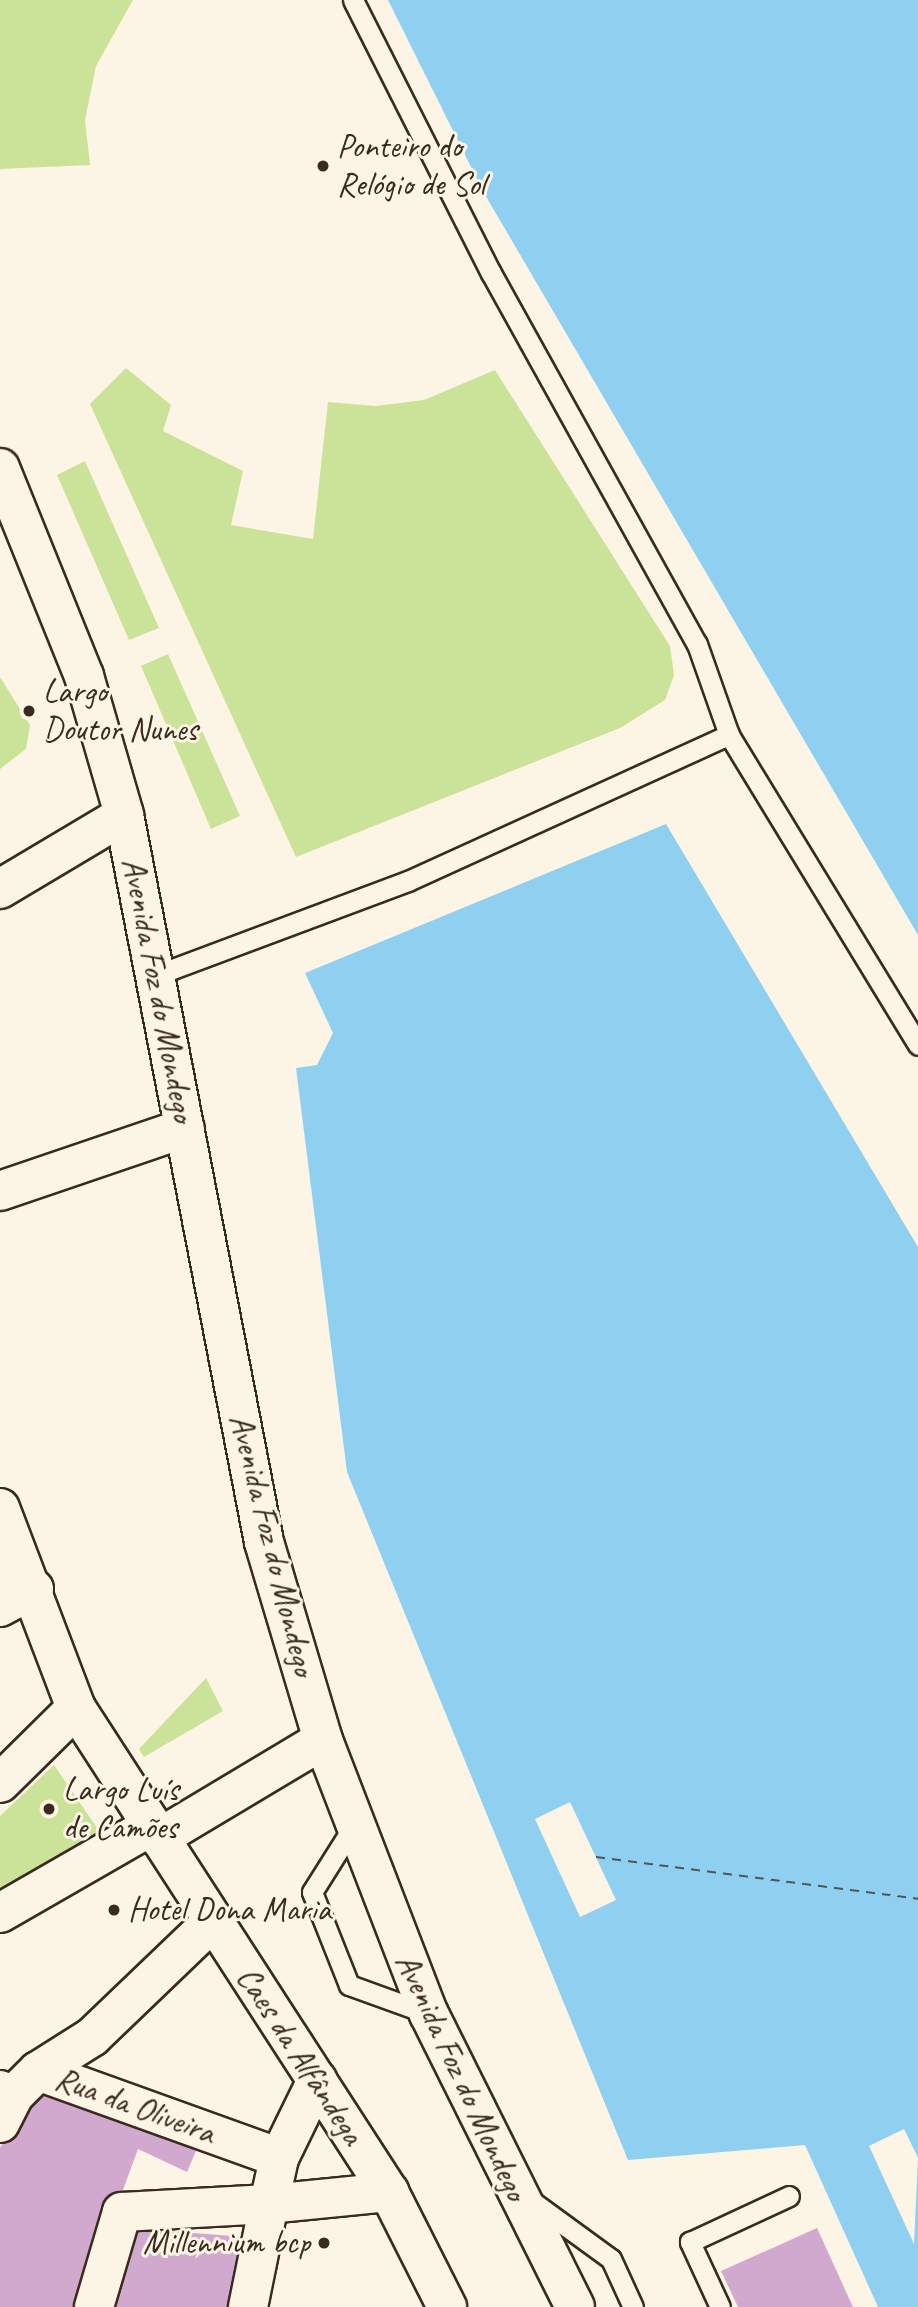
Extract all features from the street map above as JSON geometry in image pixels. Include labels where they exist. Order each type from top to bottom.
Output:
[{"type":"street","name":"Avenida Foz do Mondego","points":[[0,468],[84,676],[124,815],[159,974],[185,1128],[264,1542],[323,1740],[353,1827],[429,2014],[536,2239],[575,2307]]},
{"type":"street","points":[[0,889],[124,815]]},
{"type":"street","points":[[0,1191],[185,1128]]},
{"type":"street","name":"Caes da Alfândega","points":[[0,1508],[34,1589],[76,1709],[212,1923],[389,2192],[447,2307]]},
{"type":"street","points":[[0,1564],[34,1589],[0,1607]]},
{"type":"street","points":[[0,1783],[76,1709]]},
{"type":"street","points":[[0,1913],[323,1740]]},
{"type":"street","points":[[13,2095],[92,2037],[212,1923]]},
{"type":"street","points":[[248,2307],[279,2158],[317,2080]]},
{"type":"street","name":"Rua da Oliveira","points":[[13,2095],[279,2158]]},
{"type":"street","points":[[94,2307],[122,2213],[269,2204],[389,2192]]},
{"type":"street","name":"Avenida Foz do Mondego","points":[[536,2239],[559,2307]]},
{"type":"lane","points":[[353,0],[491,273],[697,644],[729,735],[918,1045]]},
{"type":"lane","points":[[159,974],[408,881],[729,735]]},
{"type":"lane","points":[[353,1827],[313,1892],[349,1984],[429,2014]]},
{"type":"lane","points":[[510,2186],[611,2259],[633,2307]]},
{"type":"lane","points":[[720,2307],[690,2242],[789,2196]]},
{"type":"green space","points":[[0,0],[133,0],[96,66],[85,120],[90,165],[0,169]]},
{"type":"green space","points":[[126,368],[171,405],[163,431],[243,471],[231,525],[313,539],[328,402],[376,406],[424,400],[495,370],[670,646],[674,675],[665,700],[620,728],[296,857],[90,404]]},
{"type":"green space","points":[[85,461],[159,628],[129,640],[57,475]]},
{"type":"green space","points":[[168,654],[240,816],[211,829],[141,666]]},
{"type":"green space","points":[[0,677],[30,725],[26,749],[0,769]]},
{"type":"green space","points":[[206,1678],[223,1711],[144,1757],[139,1749]]},
{"type":"green space","points":[[54,1765],[102,1835],[0,1899],[0,1816]]},
{"type":"water","points":[[388,0],[918,0],[918,935],[484,193]]},
{"type":"water","points":[[666,824],[918,1247],[918,2307],[878,2307],[805,2145],[628,2160],[347,1472],[296,1068],[317,1065],[333,1033],[305,973]]},
{"type":"pier","points":[[570,1802],[616,1900],[580,1917],[535,1819]]},
{"type":"pier","points":[[904,2129],[918,2158],[914,2244],[869,2146]]},
{"type":"building","points":[[38,2079],[201,2139],[187,2172],[138,2149],[80,2307],[0,2307],[0,2148]]},
{"type":"building","points":[[126,2228],[233,2236],[245,2258],[233,2307],[102,2307]]},
{"type":"building","points":[[817,2228],[853,2307],[738,2307],[721,2271]]},
{"type":"ferry route","points":[[596,1857],[918,1899]]},
{"type":"place","name":"Ponteiro do Relógio de Sol","points":[[323,166]]},
{"type":"place","name":"Largo Doutor Nunes","points":[[29,711]]},
{"type":"place","name":"Largo Luís de Camões","points":[[49,1809]]},
{"type":"place","name":"Hotel Dona Maria","points":[[114,1910]]},
{"type":"place","name":"Millennium bcp","points":[[324,2243]]}]
